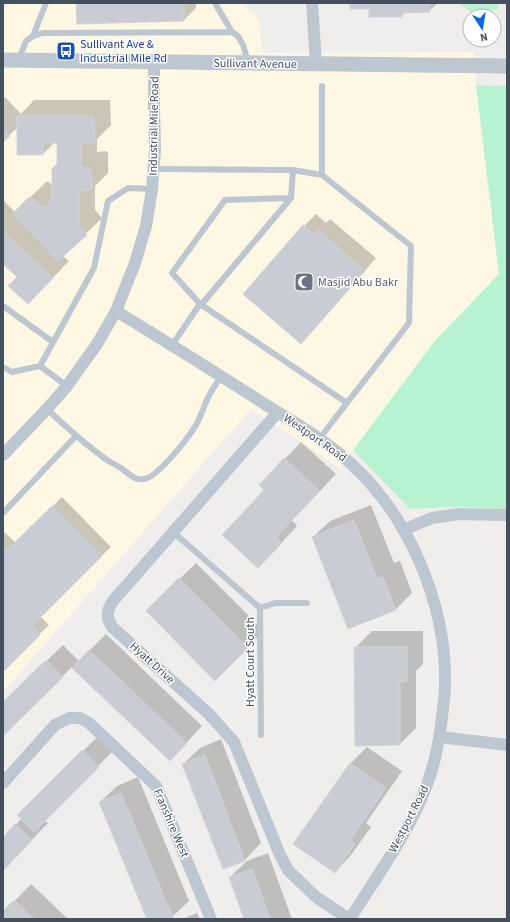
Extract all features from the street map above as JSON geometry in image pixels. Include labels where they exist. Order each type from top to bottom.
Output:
[{"type":"street","points":[[312,3],[316,64]]},
{"type":"street","name":"Sullivant Avenue","points":[[3,60],[507,66]]},
{"type":"street","name":"Industrial Mile Road","points":[[3,455],[67,386],[97,344],[116,311],[135,264],[146,226],[154,169],[156,135],[154,108],[154,62]]},
{"type":"street","name":"Westport Road","points":[[116,311],[309,431],[348,462],[372,486],[389,508],[417,556],[428,583],[438,616],[443,650],[445,686],[440,737],[433,767],[423,796],[410,823],[395,849],[349,919]]},
{"type":"street","name":"Hyatt Drive","points":[[278,412],[113,601],[108,609],[108,619],[112,627],[209,714],[234,742],[280,855],[288,870],[316,897],[349,919]]},
{"type":"street","points":[[403,530],[432,518],[459,514],[507,515]]},
{"type":"street","name":"Franshire West","points":[[3,783],[55,725],[70,718],[80,718],[89,723],[156,786],[211,919]]},
{"type":"street","points":[[440,737],[507,745]]},
{"type":"lane","points":[[33,36],[46,3]]},
{"type":"lane","points":[[215,3],[232,32],[238,36],[249,63]]},
{"type":"lane","points":[[19,60],[26,41],[33,36],[43,33],[232,32]]},
{"type":"lane","points":[[322,86],[322,175]]},
{"type":"lane","points":[[154,169],[293,170],[322,175],[411,246],[409,323],[320,439]]},
{"type":"lane","points":[[172,346],[200,304],[201,305],[291,198],[293,170]]},
{"type":"lane","points":[[40,366],[94,268],[108,200],[128,188],[152,190]]},
{"type":"lane","points":[[291,198],[225,200],[172,273],[201,305],[347,403]]},
{"type":"lane","points":[[3,306],[53,342]]},
{"type":"lane","points":[[3,367],[12,372],[40,366],[67,386]]},
{"type":"lane","points":[[47,409],[76,436],[108,461],[121,468],[132,477],[139,480],[146,479],[153,475],[167,462],[193,430],[210,394],[221,376]]},
{"type":"lane","points":[[3,513],[76,436]]},
{"type":"lane","name":"Hyatt Court South","points":[[173,532],[260,608],[261,735]]},
{"type":"lane","points":[[260,608],[274,603],[307,603]]},
{"type":"shaded area","points":[[11,3],[242,3],[259,20],[263,53],[474,52],[476,85],[499,274],[434,342],[340,468],[251,409],[3,692],[3,12]]},
{"type":"green space","points":[[462,3],[498,3],[498,8],[465,8],[461,5]]},
{"type":"green space","points":[[476,85],[507,86],[507,509],[450,507],[410,509],[353,450],[434,342],[499,274]]},
{"type":"building","points":[[76,3],[184,3],[184,21],[77,24]]},
{"type":"building","points":[[350,3],[430,3],[430,12],[402,13],[402,17],[369,17],[369,9],[350,9]]},
{"type":"building","points":[[17,116],[94,116],[95,143],[81,143],[81,168],[89,167],[91,170],[92,190],[79,191],[79,227],[87,235],[58,261],[13,213],[28,198],[32,199],[41,207],[45,207],[52,200],[52,169],[57,164],[57,143],[43,143],[43,155],[17,155]]},
{"type":"building","points":[[3,129],[10,136],[3,142]]},
{"type":"building","name":"Masjid Abu Bakr","points":[[303,225],[314,235],[318,230],[365,271],[301,344],[243,294]]},
{"type":"building","points":[[3,232],[53,278],[28,304],[8,286],[17,277],[3,264]]},
{"type":"building","points":[[284,458],[320,491],[276,537],[282,543],[258,568],[222,535],[264,490],[259,485]]},
{"type":"building","points":[[52,506],[102,556],[32,626],[40,635],[3,672],[3,549],[6,551]]},
{"type":"building","points":[[354,520],[377,579],[383,577],[396,610],[348,629],[312,537]]},
{"type":"building","points":[[179,578],[248,648],[215,681],[146,611]]},
{"type":"building","points":[[354,647],[407,647],[407,681],[400,682],[400,745],[355,746]]},
{"type":"building","points":[[89,650],[187,743],[170,761],[72,668]]},
{"type":"building","points":[[46,660],[63,677],[3,736],[3,702]]},
{"type":"building","points":[[82,750],[99,767],[34,832],[17,815]]},
{"type":"building","points":[[205,755],[245,861],[223,869],[182,764]]},
{"type":"building","points":[[350,763],[386,788],[350,840],[355,844],[335,873],[293,844]]},
{"type":"building","points":[[121,793],[173,918],[171,919],[147,919],[99,802]]},
{"type":"building","points":[[15,824],[32,840],[3,871],[3,837]]},
{"type":"building","points":[[252,869],[270,919],[244,919],[229,877]]},
{"type":"building","points":[[14,900],[34,919],[3,919],[3,911]]},
{"type":"place","name":"Sullivant Ave & Industrial Mile Rd","points":[[66,51]]},
{"type":"place","name":"Masjid Abu Bakr","points":[[304,282]]}]
